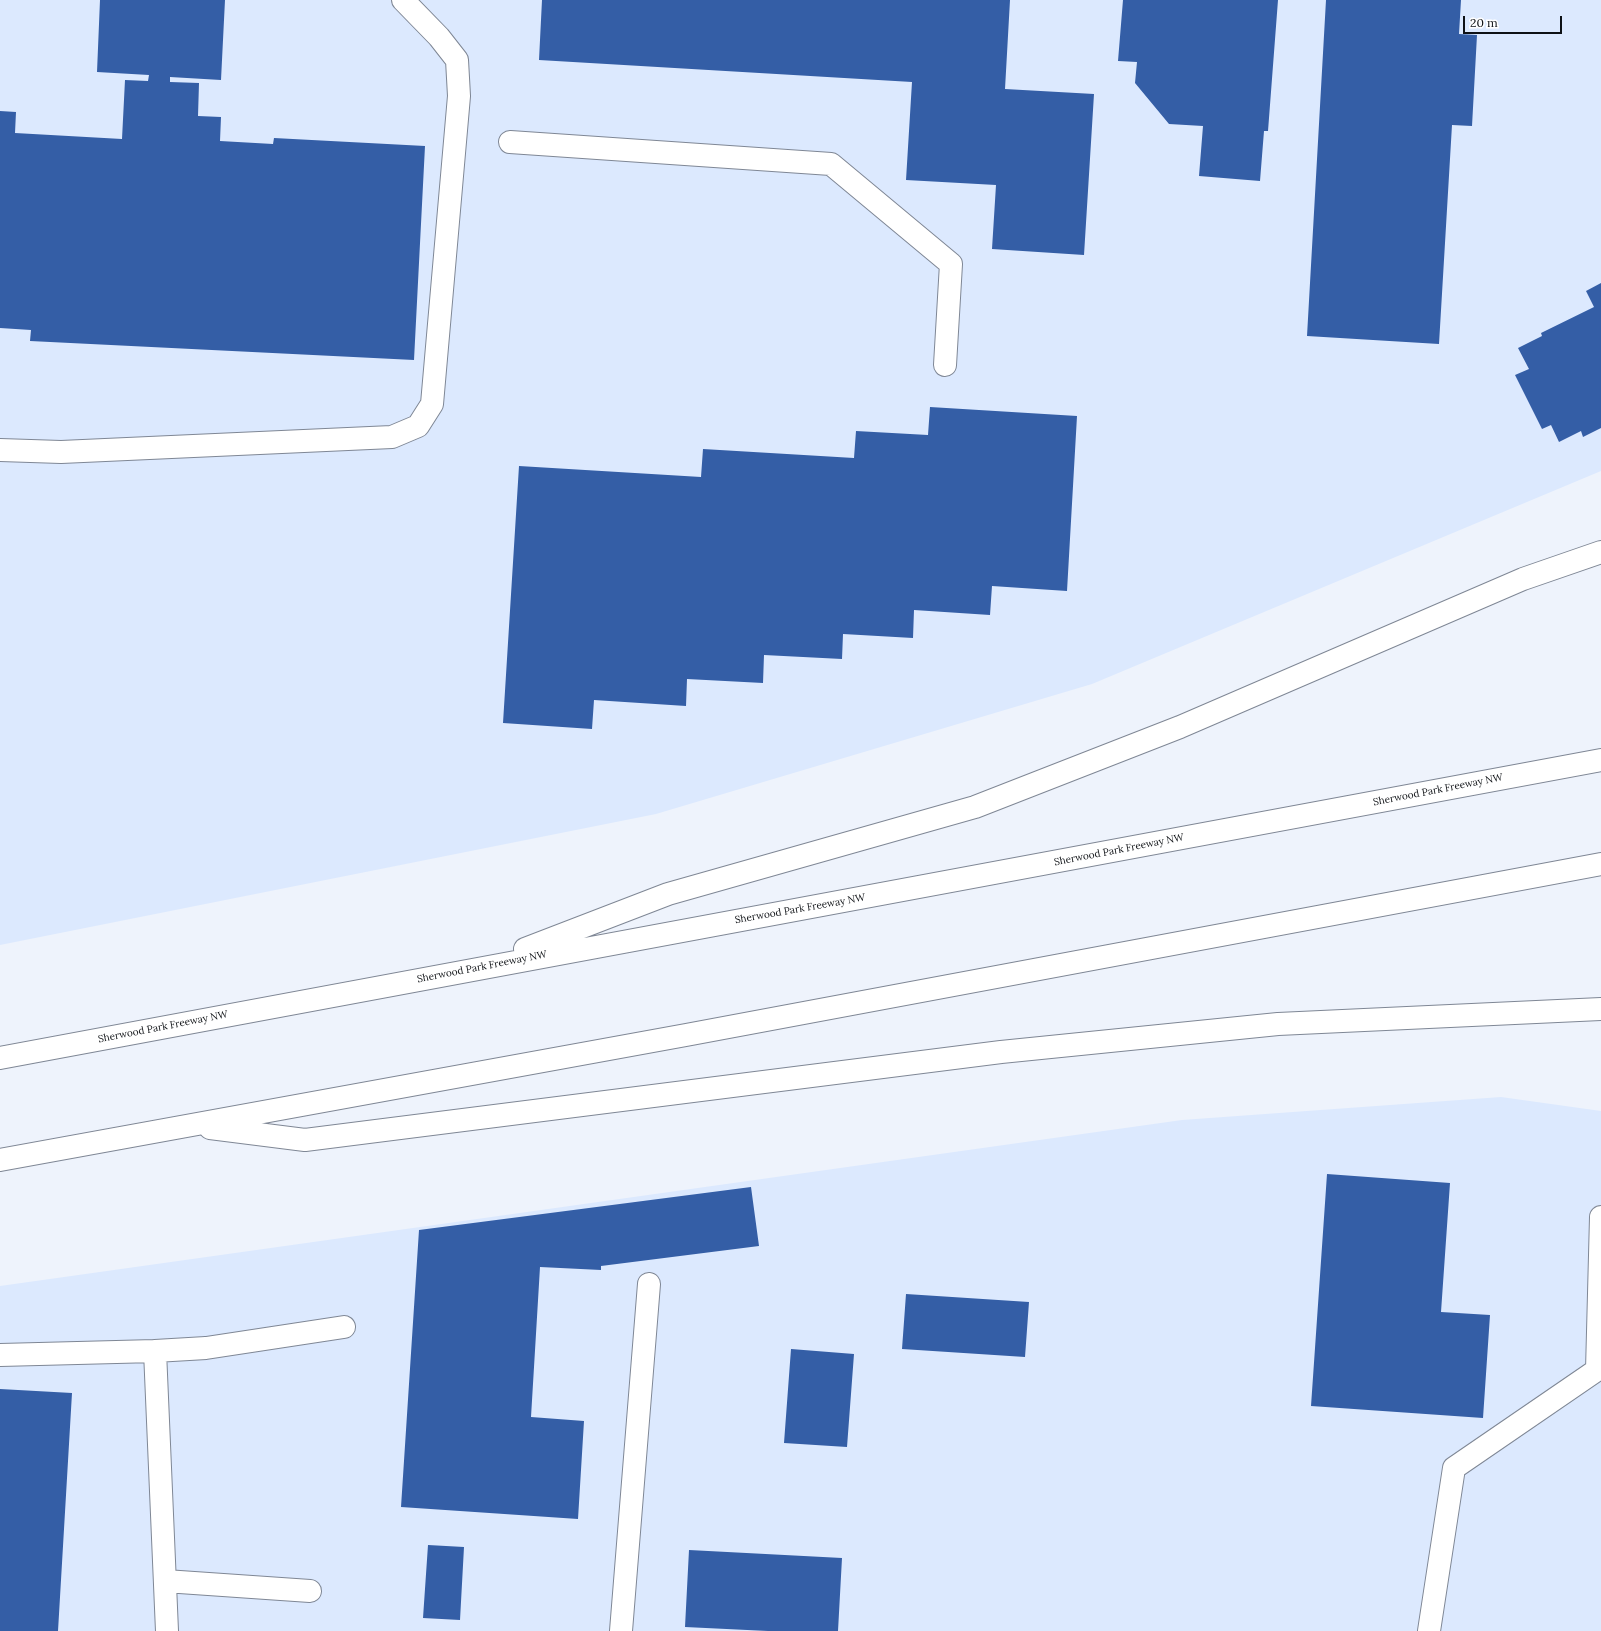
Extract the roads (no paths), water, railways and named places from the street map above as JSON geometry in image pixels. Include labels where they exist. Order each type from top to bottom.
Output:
[{"type":"main road","points":[[0,450],[61,452],[392,437],[418,426],[432,404],[459,96],[457,60],[404,0]]},
{"type":"main road","points":[[510,142],[831,164],[951,264],[945,365]]},
{"type":"main road","points":[[1523,579],[1601,537]]},
{"type":"main road","points":[[473,969],[668,894],[975,806],[1180,727],[1523,579],[1601,552]]},
{"type":"main road","name":"Sherwood Park Freeway NW","points":[[0,1058],[1601,760]]},
{"type":"main road","points":[[0,1160],[686,1035],[1601,864]]},
{"type":"main road","points":[[189,1126],[305,1140],[1001,1052],[1278,1024],[1595,1010]]},
{"type":"main road","points":[[1429,1631],[1454,1468],[1597,1370],[1601,1217]]},
{"type":"main road","points":[[621,1631],[649,1284]]},
{"type":"main road","points":[[0,1355],[155,1351],[206,1348],[344,1327]]},
{"type":"main road","points":[[155,1351],[167,1631]]},
{"type":"main road","points":[[165,1581],[310,1591]]}]
